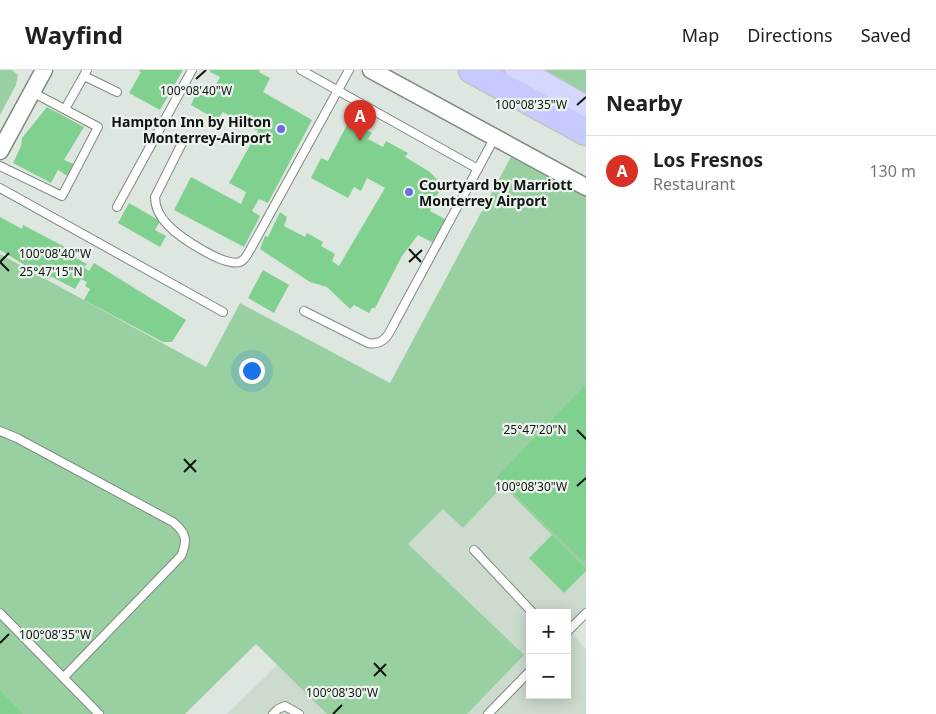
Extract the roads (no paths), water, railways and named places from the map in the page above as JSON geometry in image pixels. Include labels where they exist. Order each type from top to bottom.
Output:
[{"type":"highway","points":[[472,70],[586,132]]},
{"type":"main road","points":[[518,70],[586,109]]},
{"type":"street","points":[[0,151],[43,70]]},
{"type":"street","points":[[371,70],[586,187]]},
{"type":"lane","points":[[117,207],[192,70]]},
{"type":"lane","points":[[301,70],[478,169]]},
{"type":"lane","points":[[182,143],[155,197],[156,206],[168,225],[188,240],[216,257],[231,262],[239,262],[245,258],[250,250],[349,70]]},
{"type":"lane","points":[[65,109],[85,73],[117,92]]},
{"type":"lane","points":[[0,166],[62,196],[98,127],[32,92]]},
{"type":"lane","points":[[304,311],[368,343],[374,345],[380,343],[392,329],[496,137]]},
{"type":"lane","points":[[0,188],[223,312]]},
{"type":"lane","points":[[0,431],[17,438],[173,522],[185,535],[184,549],[181,556],[64,677]]},
{"type":"lane","points":[[474,550],[529,609]]},
{"type":"lane","points":[[0,613],[99,714]]},
{"type":"lane","points":[[571,628],[586,613]]},
{"type":"lane","points":[[488,714],[526,675]]},
{"type":"lane","points":[[273,714],[285,706],[299,714]]},
{"type":"place","name":"Hampton Inn by Hilton Monterrey-Airport","points":[[281,129]]},
{"type":"place","name":"Los Fresnos","points":[[360,141]]},
{"type":"place","name":"Courtyard by Marriott Monterrey Airport","points":[[409,192]]}]
